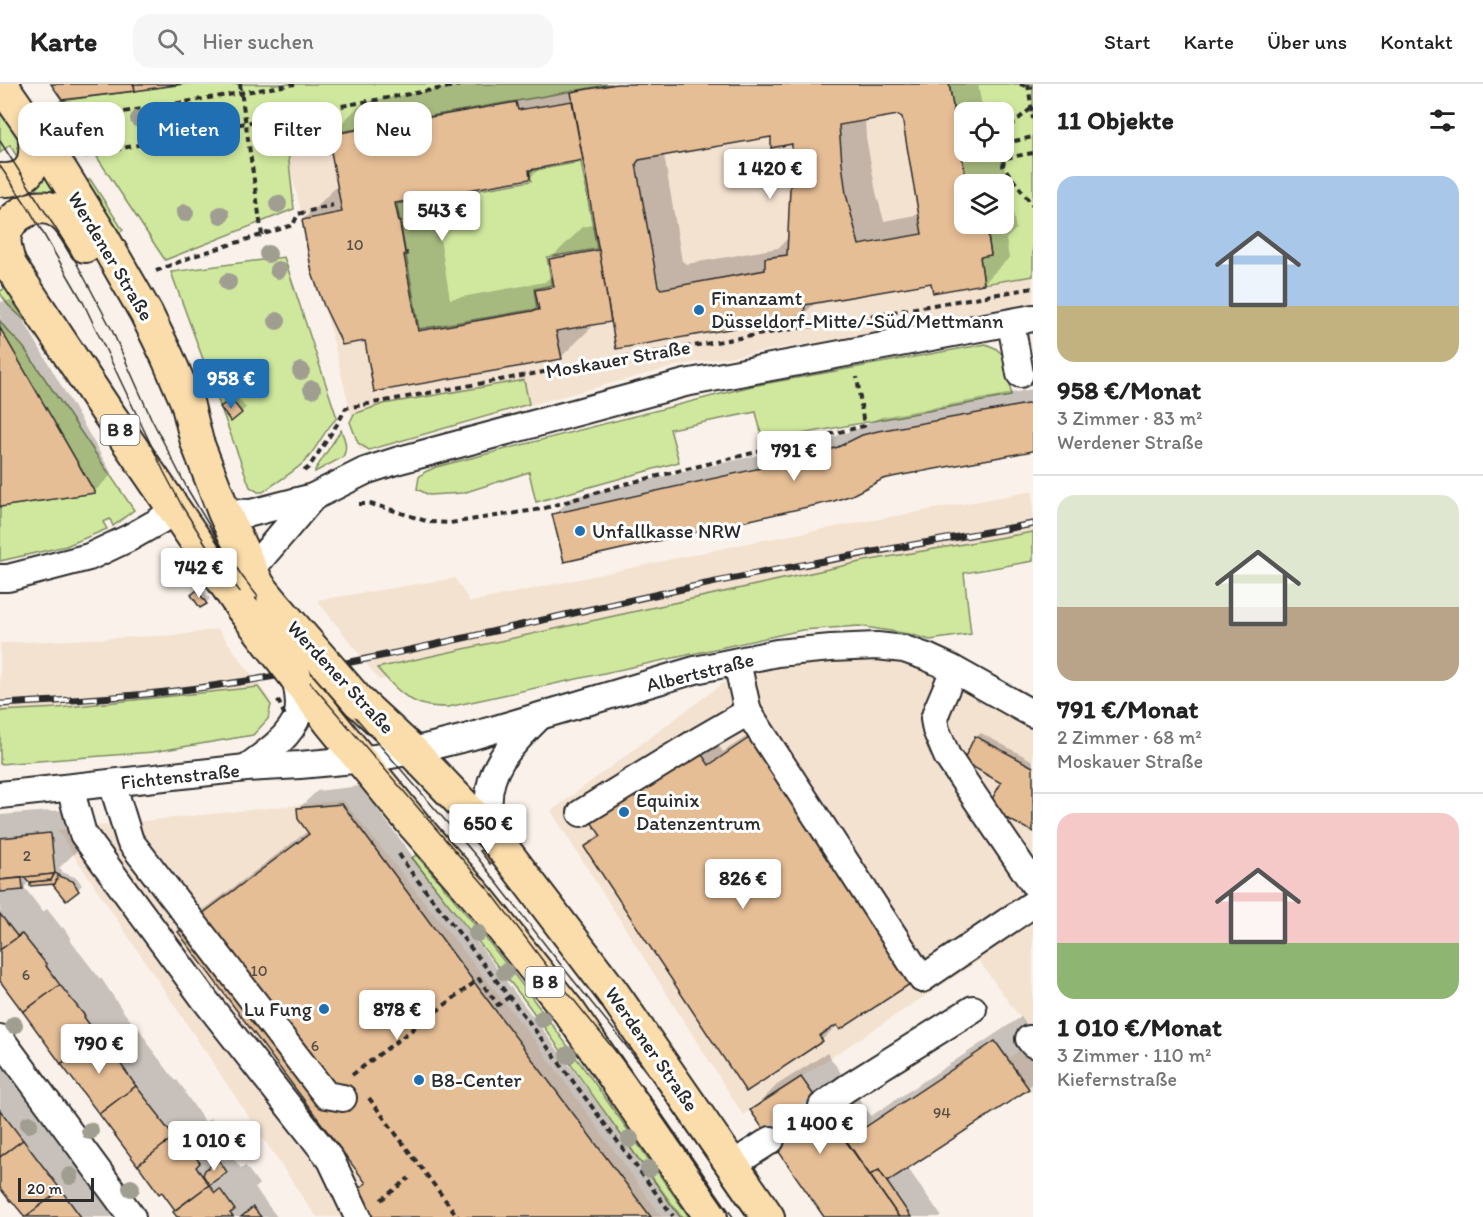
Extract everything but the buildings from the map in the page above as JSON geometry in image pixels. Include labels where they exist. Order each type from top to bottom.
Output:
[{"type":"main road","name":"Werdener Straße","points":[[1,84],[21,102]]},
{"type":"main road","points":[[0,180],[23,176],[31,169],[35,156]]},
{"type":"main road","name":"Werdener Straße","points":[[63,156],[101,235],[146,313],[167,356],[187,402],[196,442],[224,512],[260,586],[358,701],[412,751],[495,838],[613,993],[768,1217]]},
{"type":"main road","points":[[5,259],[5,236],[8,226],[14,219],[29,210],[50,208],[59,212],[70,222],[141,343],[172,409],[196,442]]},
{"type":"main road","name":"Werdener Straße","points":[[5,259],[242,608],[330,722],[415,826],[478,898],[570,1013],[711,1217]]},
{"type":"street","points":[[1020,374],[1022,320]]},
{"type":"street","name":"Moskauer Straße","points":[[224,512],[251,513],[313,497],[364,471],[396,461],[685,383],[1022,320]]},
{"type":"street","name":"Moskauer Straße","points":[[251,570],[313,497]]},
{"type":"street","points":[[0,578],[8,578],[88,557],[129,538],[159,521],[174,509]]},
{"type":"street","name":"Albertstraße","points":[[361,759],[412,751],[539,717],[695,670],[777,653],[831,648],[877,646],[904,649],[954,670],[1033,714]]},
{"type":"street","points":[[737,662],[748,711],[922,979],[1033,904]]},
{"type":"street","points":[[954,670],[934,719],[936,730],[947,756],[1033,883]]},
{"type":"street","points":[[246,768],[287,734],[298,715],[299,700],[295,676]]},
{"type":"street","points":[[581,813],[748,711]]},
{"type":"street","points":[[495,838],[489,812],[489,794],[494,774],[501,759],[539,717]]},
{"type":"street","name":"Fichtenstraße","points":[[0,795],[246,768],[361,759]]},
{"type":"street","points":[[112,783],[130,841],[326,1095],[354,1090]]},
{"type":"street","points":[[70,788],[83,834],[205,1000],[331,1160],[358,1217]]},
{"type":"street","points":[[822,1106],[973,1009]]},
{"type":"street","points":[[0,1038],[132,1217]]},
{"type":"street","points":[[732,1165],[771,1140]]},
{"type":"path","points":[[240,84],[261,235]]},
{"type":"path","points":[[125,113],[295,84]]},
{"type":"path","points":[[125,147],[245,123],[466,84]]},
{"type":"path","points":[[1020,84],[1030,86],[1033,119]]},
{"type":"path","points":[[1014,123],[1032,108]]},
{"type":"path","points":[[1014,141],[1033,137]]},
{"type":"path","points":[[1033,153],[1005,158],[1003,166],[1033,206]]},
{"type":"path","points":[[156,272],[194,256],[293,225],[298,214],[333,205]]},
{"type":"path","name":"Moskauer Straße","points":[[301,473],[309,467],[346,408],[593,363],[1033,288]]},
{"type":"path","points":[[352,503],[370,504],[429,522],[450,522],[542,509],[636,481],[864,426]]},
{"type":"path","points":[[398,852],[673,1217]]},
{"type":"path","points":[[458,1217],[354,1090],[351,1074],[479,979],[498,1005],[509,997]]},
{"type":"path","points":[[381,1200],[409,1178]]},
{"type":"shaded area","points":[[546,84],[1033,84],[1033,307],[681,365],[360,450],[287,156],[342,156],[342,120],[354,118],[354,156],[432,156],[432,104]]},
{"type":"shaded area","points":[[1033,491],[1033,561],[379,680],[317,600],[455,578],[470,602],[752,542]]},
{"type":"shaded area","points":[[218,629],[271,701],[74,721],[0,726],[0,643],[178,635]]},
{"type":"shaded area","points":[[890,655],[924,664],[1033,731],[1033,1095],[1008,1059],[1025,1046],[1028,1029],[979,961],[743,1115],[551,811],[742,669]]},
{"type":"shaded area","name":"B8-Center","points":[[343,800],[534,1039],[662,1217],[317,1217],[57,830]]},
{"type":"green space","points":[[186,84],[613,84],[432,116],[432,102],[354,102],[354,129],[342,132],[342,102],[252,102],[252,156],[288,156],[294,209],[165,260],[96,156],[125,156],[125,102],[60,101]]},
{"type":"green space","points":[[949,84],[1033,84],[1033,276],[984,284],[980,257],[991,255],[988,234],[1014,234],[1014,174],[965,174],[963,162],[1014,162],[1014,102],[954,102],[954,112]]},
{"type":"green space","points":[[0,104],[18,131],[18,156],[10,145],[0,153]]},
{"type":"green space","points":[[581,162],[597,249],[547,257],[552,285],[534,289],[537,309],[419,329],[397,204],[531,181],[530,171]]},
{"type":"green space","points":[[49,173],[69,201],[42,198],[32,182]]},
{"type":"green space","points":[[90,179],[123,230],[116,235],[84,184]]},
{"type":"green space","points":[[284,257],[337,418],[302,464],[263,492],[258,492],[250,487],[171,272]]},
{"type":"green space","points":[[8,287],[35,328],[34,330],[8,305],[0,293]]},
{"type":"green space","points":[[0,321],[24,348],[134,510],[113,526],[110,519],[103,522],[107,529],[66,546],[0,561],[0,507],[95,493],[0,328]]},
{"type":"green space","points":[[986,344],[1002,354],[1011,396],[763,441],[756,412],[670,429],[679,462],[536,502],[529,472],[463,493],[429,495],[417,489],[419,477],[436,467],[752,386]]},
{"type":"green space","points":[[524,380],[529,404],[369,450],[358,443],[350,422],[354,414],[383,404]]},
{"type":"green space","points":[[341,430],[346,447],[343,457],[315,472],[315,470]]},
{"type":"green space","points":[[1033,532],[1033,561],[964,573],[971,634],[930,640],[909,634],[859,626],[802,630],[448,707],[417,703],[398,690],[377,668],[865,561]]},
{"type":"green space","points":[[258,687],[271,705],[268,719],[253,735],[153,752],[0,764],[0,711],[58,708]]},
{"type":"green space","points":[[416,855],[489,942],[523,987],[591,1078],[689,1217],[680,1217],[526,1002],[412,858]]},
{"type":"tunnel","points":[[771,1140],[822,1106]]},
{"type":"tram line","points":[[0,141],[70,251],[111,328],[151,418],[188,490],[242,576],[311,666],[477,857],[617,1034],[654,1082],[747,1217]]},
{"type":"tram line","points":[[0,166],[29,209],[83,302],[164,472],[212,554],[290,659],[493,895],[620,1057],[733,1217]]},
{"type":"railway","points":[[0,704],[170,692],[287,674],[407,651],[747,576],[1033,524]]},
{"type":"place","name":"Finanzamt Düsseldorf-Mitte/-Süd/Mettmann","points":[[699,310]]},
{"type":"place","name":"Unfallkasse NRW","points":[[580,531]]},
{"type":"place","name":"Equinix Datenzentrum","points":[[624,812]]},
{"type":"place","name":"Lu Fung","points":[[324,1009]]},
{"type":"place","name":"B8-Center","points":[[419,1080]]}]
